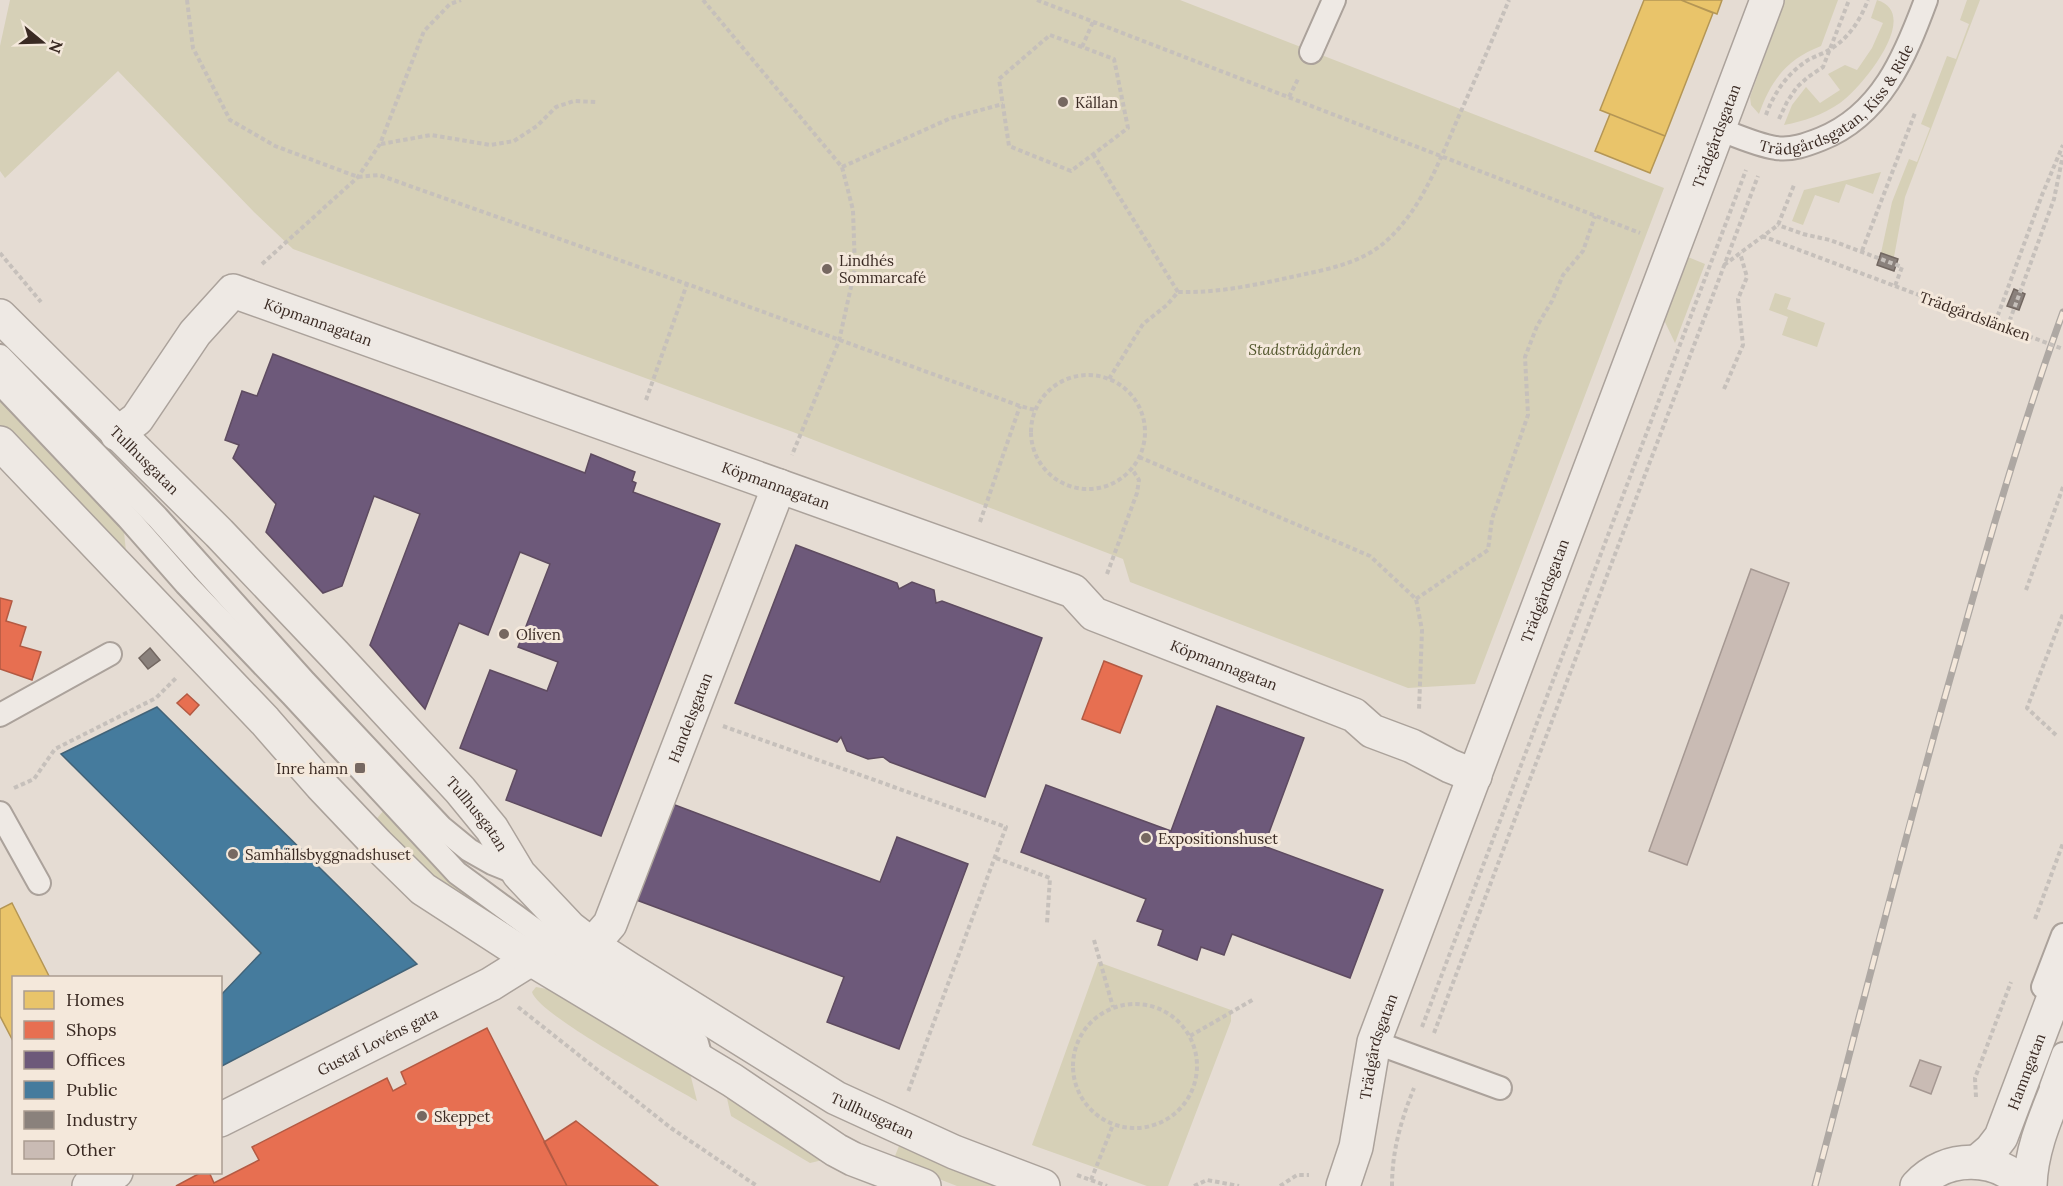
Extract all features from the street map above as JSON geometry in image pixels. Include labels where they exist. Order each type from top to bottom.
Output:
[{"type":"street","name":"Trädgårdsgatan","points":[[1343,1186],[1356,1147],[1374,1042],[1767,0]]},
{"type":"street","name":"Köpmannagatan","points":[[233,291],[1073,591],[1094,614],[1354,715],[1372,731],[1412,746],[1474,776]]},
{"type":"street","points":[[117,434],[137,418],[195,333],[233,291]]},
{"type":"street","name":"Tullhusgatan","points":[[0,316],[219,533],[460,790],[492,829],[519,874],[570,928],[592,945],[836,1098],[954,1152],[1043,1186]]},
{"type":"street","points":[[0,443],[266,721],[321,785],[423,889],[531,959],[732,1080],[836,1150],[853,1159],[924,1186]]},
{"type":"street","name":"Handelsgatan","points":[[592,945],[610,924],[779,486]]},
{"type":"street","name":"Gustaf Lovéns gata","points":[[222,1119],[491,984],[531,959]]},
{"type":"street","name":"Hamngatan","points":[[1977,1162],[2001,1137],[2063,973]]},
{"type":"street","points":[[2030,1186],[2036,1146],[2063,1074]]},
{"type":"street","points":[[1917,1186],[1937,1170],[1954,1164],[1977,1162],[2005,1170],[2025,1186]]},
{"type":"street","points":[[89,1186],[114,1174]]},
{"type":"lane","points":[[1311,52],[1334,0]]},
{"type":"lane","name":"Trädgårdsgatan, Kiss & Ride","points":[[1719,129],[1769,147],[1793,148],[1829,136],[1842,128],[1856,119],[1891,79],[1914,32],[1922,1]]},
{"type":"lane","points":[[0,356],[158,518],[305,682],[441,827],[469,850],[519,874]]},
{"type":"lane","points":[[0,383],[457,873],[565,952],[677,1023],[697,1043],[702,1062]]},
{"type":"lane","points":[[158,518],[161,478]]},
{"type":"lane","points":[[0,716],[110,654]]},
{"type":"lane","points":[[0,813],[39,883]]},
{"type":"lane","points":[[2012,1107],[2008,1081],[2063,935]]},
{"type":"lane","points":[[1374,1042],[1500,1088]]},
{"type":"lane","points":[[2036,1146],[2044,1105],[2063,1054]]},
{"type":"path","points":[[188,0],[193,48],[230,120],[275,146],[358,177],[379,175],[1035,410]]},
{"type":"path","points":[[233,291],[358,177],[380,144],[424,31],[450,4],[462,0]]},
{"type":"path","points":[[703,0],[842,167],[853,210],[855,269],[839,341],[779,486]]},
{"type":"path","points":[[1037,0],[1642,234]]},
{"type":"path","points":[[1109,379],[1143,324],[1178,292],[1208,292],[1249,286],[1341,265],[1367,255],[1382,243],[1403,222],[1425,192],[1435,173],[1440,156],[1509,0]]},
{"type":"path","points":[[1778,123],[1792,93],[1808,77],[1823,68],[1850,0]]},
{"type":"path","points":[[1766,118],[1777,93],[1789,76],[1804,62],[1829,50],[1852,31],[1868,0]]},
{"type":"path","points":[[1082,47],[1093,22]]},
{"type":"path","points":[[1050,35],[1082,47],[1114,59],[1128,128],[1071,171],[1009,146],[999,79],[1050,35]]},
{"type":"path","points":[[380,144],[431,135],[490,145],[514,141],[537,126],[556,107],[574,101],[596,102]]},
{"type":"path","points":[[842,167],[951,118],[1003,104]]},
{"type":"path","points":[[1862,251],[1915,112]]},
{"type":"path","points":[[1995,323],[2063,145]]},
{"type":"path","points":[[1093,154],[1178,292]]},
{"type":"path","points":[[2007,328],[2054,199],[2063,155]]},
{"type":"path","points":[[1418,1058],[1762,165]]},
{"type":"path","points":[[1392,1186],[1395,1148],[1418,1058],[1748,166]]},
{"type":"path","points":[[1724,265],[1778,225],[1794,185]]},
{"type":"path","points":[[1416,599],[1488,550],[1492,519],[1528,415],[1525,357],[1537,326],[1552,301],[1563,275],[1583,252],[1595,216]]},
{"type":"path","points":[[1778,225],[1862,251],[1902,267],[1895,286]]},
{"type":"path","name":"Trädgårdslänken","points":[[1762,236],[2063,349]]},
{"type":"path","points":[[1724,389],[1743,345],[1738,299],[1747,277],[1740,253]]},
{"type":"path","points":[[634,435],[687,284]]},
{"type":"path","points":[[1092,375],[1109,379],[1125,389],[1137,403],[1144,421],[1145,439],[1139,457],[1132,469],[1116,482],[1100,488],[1082,489],[1065,484],[1050,474],[1039,461],[1032,445],[1031,427],[1035,410],[1045,395],[1058,383],[1075,376],[1092,375]]},
{"type":"path","points":[[969,554],[1020,406]]},
{"type":"path","points":[[1139,457],[1370,556],[1416,599],[1422,630],[1419,712],[1412,746]]},
{"type":"path","points":[[1094,614],[1114,552],[1137,493],[1139,480],[1132,469]]},
{"type":"path","points":[[2026,590],[2063,487]]},
{"type":"path","points":[[2056,735],[2027,708],[2063,614]]},
{"type":"path","points":[[9,790],[34,779],[55,749],[156,698],[178,676]]},
{"type":"path","points":[[690,714],[1006,827],[906,1098]]},
{"type":"path","points":[[996,858],[1050,878],[1047,923]]},
{"type":"path","points":[[1094,940],[1113,1007]]},
{"type":"path","points":[[1190,1036],[1254,999]]},
{"type":"path","points":[[1131,1003],[1148,1005],[1165,1011],[1180,1022],[1190,1036],[1197,1057],[1196,1079],[1189,1099],[1174,1115],[1155,1126],[1134,1129],[1113,1125],[1094,1114],[1080,1097],[1072,1077],[1073,1055],[1080,1035],[1094,1018],[1113,1007],[1131,1003]]},
{"type":"path","points":[[516,1005],[671,1128],[758,1186]]},
{"type":"path","points":[[1091,1180],[1113,1125]]},
{"type":"path","points":[[1280,1186],[1297,1175],[1308,1175]]},
{"type":"path","points":[[1194,1186],[1207,1180],[1239,1186]]},
{"type":"green space","name":"Stadsträdgården","points":[[10,0],[1180,0],[1664,188],[1475,684],[1408,688],[1130,582],[1123,559],[793,432],[293,249],[254,212],[118,71],[5,178],[0,171],[0,46]]},
{"type":"green space","points":[[1785,0],[1838,0],[1821,46],[1799,57],[1782,72],[1769,91],[1759,114],[1751,105],[1750,97]]},
{"type":"green space","points":[[1877,0],[1889,8],[1894,20],[1884,51],[1873,68],[1840,103],[1813,117],[1784,125],[1792,105],[1806,87],[1820,103],[1840,90],[1828,74],[1845,65],[1857,70],[1872,48],[1883,23],[1871,18]]},
{"type":"green space","points":[[1967,0],[1980,0],[1905,197],[1894,257],[1881,253],[1892,202],[1909,159],[1917,162],[1930,128],[1921,124],[1947,56],[1956,59],[1969,24],[1960,20]]},
{"type":"green space","points":[[1881,172],[1873,194],[1846,184],[1839,203],[1815,195],[1803,225],[1792,221],[1804,190]]},
{"type":"green space","points":[[1688,257],[1705,264],[1675,343],[1664,320]]},
{"type":"green space","points":[[1775,293],[1791,298],[1787,309],[1825,323],[1817,347],[1782,335],[1788,317],[1769,310]]},
{"type":"green space","points":[[0,401],[124,532],[127,561],[0,427]]},
{"type":"green space","points":[[385,809],[411,842],[493,918],[435,881],[372,824]]},
{"type":"green space","points":[[1098,962],[1231,1010],[1231,1021],[1168,1186],[1147,1186],[1032,1145]]},
{"type":"green space","points":[[536,987],[547,989],[572,1000],[690,1073],[697,1101],[607,1049],[557,1016],[540,1003],[532,992]]},
{"type":"green space","points":[[726,1094],[831,1158],[810,1163],[731,1116]]},
{"type":"green space","points":[[901,1141],[1015,1186],[957,1186],[893,1161]]},
{"type":"building: Homes","points":[[1644,0],[1681,0],[1713,13],[1665,136],[1600,110]]},
{"type":"building: Homes","points":[[1681,0],[1722,0],[1717,14]]},
{"type":"building: Homes","points":[[1610,114],[1665,136],[1650,173],[1595,151]]},
{"type":"building: Homes","points":[[12,903],[49,976],[12,976],[12,1039],[0,1016],[0,909]]},
{"type":"building: Shops","points":[[0,598],[12,601],[6,621],[26,627],[20,646],[41,652],[32,680],[0,669]]},
{"type":"building: Shops","points":[[1104,661],[1142,676],[1120,733],[1082,719]]},
{"type":"building: Shops","points":[[187,694],[199,705],[190,715],[177,703]]},
{"type":"building: Shops","name":"Skeppet","points":[[487,1028],[567,1186],[176,1186],[198,1174],[210,1174],[214,1183],[259,1160],[252,1147],[387,1078],[393,1091],[406,1084],[401,1072]]},
{"type":"building: Shops","points":[[576,1121],[658,1186],[567,1186],[544,1142]]},
{"type":"building: Offices","points":[[273,354],[585,473],[591,454],[635,472],[632,481],[636,483],[633,492],[720,524],[601,836],[506,800],[517,770],[460,748],[490,670],[547,691],[558,662],[518,647],[550,564],[520,552],[488,635],[459,623],[425,709],[370,645],[420,514],[374,496],[342,586],[323,593],[266,532],[276,504],[233,458],[239,445],[225,440],[242,391],[257,396]]},
{"type":"building: Offices","points":[[796,545],[897,583],[899,589],[912,582],[934,590],[936,603],[942,601],[1042,638],[985,797],[890,762],[883,757],[868,759],[847,751],[841,737],[837,742],[735,703]]},
{"type":"building: Offices","name":"Expositionshuset","points":[[1217,706],[1304,738],[1264,846],[1383,890],[1350,978],[1232,934],[1224,955],[1201,947],[1197,960],[1158,945],[1163,930],[1137,921],[1146,899],[1021,852],[1046,785],[1171,831]]},
{"type":"building: Offices","points":[[667,802],[880,882],[897,837],[968,864],[899,1049],[827,1022],[844,977],[631,898]]},
{"type":"building: Public","name":"Samhällsbyggnadshuset","points":[[157,707],[417,964],[222,1066],[222,994],[261,953],[61,754]]},
{"type":"building: Industry","points":[[1881,253],[1898,259],[1894,271],[1877,265]]},
{"type":"building: Industry","points":[[2014,289],[2025,294],[2019,310],[2007,306]]},
{"type":"building: Industry","points":[[150,648],[160,660],[148,669],[139,658]]},
{"type":"building: Other","points":[[1751,569],[1789,583],[1687,865],[1649,851]]},
{"type":"building: Other","points":[[1920,1060],[1941,1067],[1931,1094],[1910,1086]]},
{"type":"railway","points":[[1815,1186],[1900,860],[1966,621],[2019,444],[2063,312]]},
{"type":"place","name":"Källan","points":[[1063,102]]},
{"type":"place","name":"Lindhés Sommarcafé","points":[[827,269]]},
{"type":"place","name":"Oliven","points":[[504,634]]},
{"type":"place","name":"Inre hamn","points":[[360,768]]},
{"type":"place","name":"Expositionshuset","points":[[1146,838]]},
{"type":"place","name":"Samhällsbyggnadshuset","points":[[233,854]]},
{"type":"place","name":"Skeppet","points":[[422,1116]]}]
